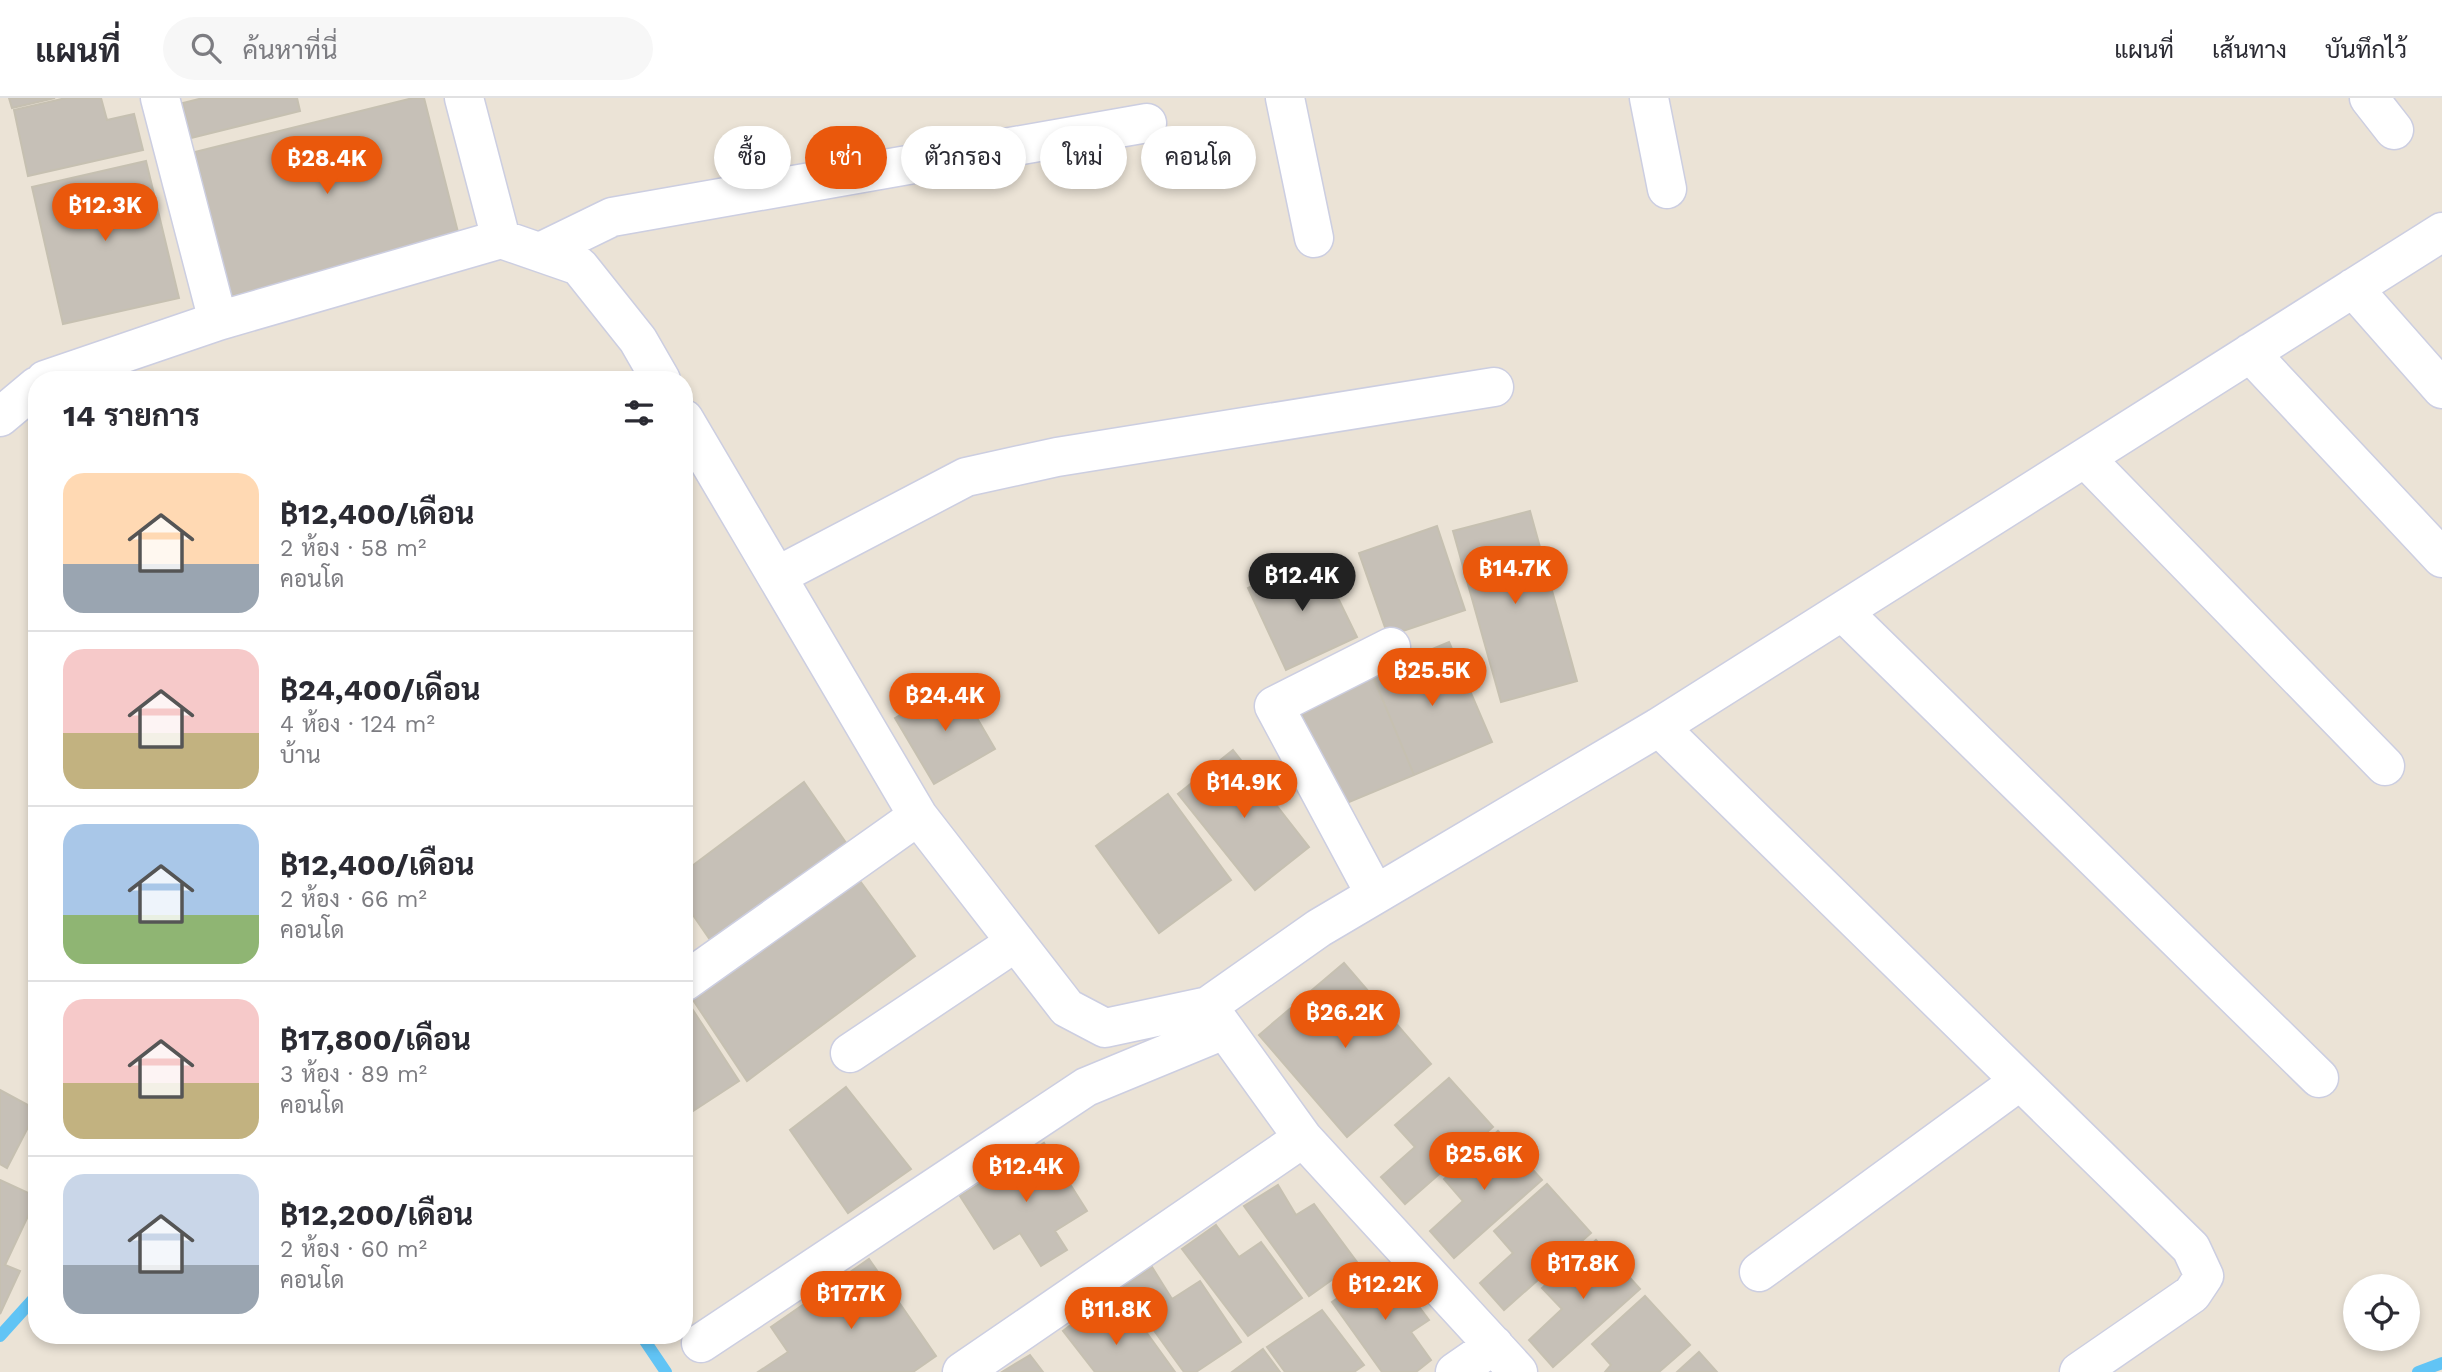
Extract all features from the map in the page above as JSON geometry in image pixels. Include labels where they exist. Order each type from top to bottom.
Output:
[{"type":"street","points":[[160,98],[218,321]]},
{"type":"street","points":[[464,98],[501,239]]},
{"type":"street","points":[[1285,98],[1314,238]]},
{"type":"street","points":[[1649,98],[1667,189]]},
{"type":"street","points":[[2369,98],[2393,130]]},
{"type":"street","points":[[540,252],[612,217],[1147,122]]},
{"type":"street","points":[[701,1343],[1086,1087],[1216,1018],[1319,928],[1659,727],[2442,232]]},
{"type":"street","points":[[71,371],[218,321],[501,239],[579,266],[638,340],[656,371]]},
{"type":"street","points":[[2353,288],[2442,389]]},
{"type":"street","points":[[2250,353],[2442,558]]},
{"type":"street","points":[[777,576],[966,477],[1057,457],[1494,387]]},
{"type":"street","points":[[0,417],[28,394]]},
{"type":"street","points":[[693,434],[918,816],[1067,1008],[1105,1028],[1216,1018]]},
{"type":"street","points":[[2085,458],[2385,766]]},
{"type":"street","points":[[1843,612],[2319,1078]]},
{"type":"street","points":[[1375,894],[1274,706],[1391,647]]},
{"type":"street","points":[[1659,727],[2191,1248],[2204,1276],[2192,1294],[2079,1372]]},
{"type":"street","points":[[693,976],[918,816]]},
{"type":"street","points":[[850,1053],[1016,942]]},
{"type":"street","points":[[1216,1018],[1303,1139],[1506,1359],[1455,1372]]},
{"type":"street","points":[[1759,1272],[2020,1081]]},
{"type":"street","points":[[962,1372],[1303,1139]]},
{"type":"building","points":[[9,98],[55,98],[12,108]]},
{"type":"building","points":[[66,98],[101,98],[107,120],[134,114],[143,150],[28,176],[14,110]]},
{"type":"building","points":[[203,98],[297,98],[300,111],[191,138],[183,103]]},
{"type":"building","points":[[413,98],[424,98],[460,240],[231,296],[195,152]]},
{"type":"building","points":[[146,161],[179,298],[63,324],[32,187]]},
{"type":"building","points":[[1530,511],[1577,681],[1501,702],[1453,531]]},
{"type":"building","points":[[1437,526],[1465,610],[1388,636],[1359,553]]},
{"type":"building","points":[[1317,555],[1357,637],[1286,670],[1248,588]]},
{"type":"building","points":[[1449,642],[1492,742],[1414,775],[1372,674]]},
{"type":"building","points":[[1372,674],[1414,775],[1342,805],[1298,708]]},
{"type":"building","points":[[956,682],[995,749],[934,784],[895,718]]},
{"type":"building","points":[[1233,750],[1309,847],[1255,890],[1178,794]]},
{"type":"building","points":[[804,782],[851,850],[715,947],[693,915],[693,865]]},
{"type":"building","points":[[1168,794],[1231,880],[1159,933],[1096,846]]},
{"type":"building","points":[[852,870],[915,956],[747,1081],[693,1000],[693,982]]},
{"type":"building","points":[[1344,963],[1431,1064],[1347,1137],[1259,1035]]},
{"type":"building","points":[[693,1010],[739,1081],[693,1111]]},
{"type":"building","points":[[1449,1078],[1493,1127],[1405,1204],[1381,1177],[1415,1147],[1395,1125]]},
{"type":"building","points":[[846,1087],[911,1169],[848,1213],[790,1130]]},
{"type":"building","points":[[0,1090],[28,1105],[28,1127],[7,1168],[0,1164]]},
{"type":"building","points":[[1498,1131],[1542,1180],[1454,1258],[1430,1231],[1463,1201],[1444,1179]]},
{"type":"building","points":[[1044,1143],[1087,1211],[1055,1231],[1067,1250],[1041,1266],[1020,1233],[994,1249],[960,1196]]},
{"type":"building","points":[[0,1180],[28,1193],[28,1216],[5,1265],[20,1271],[0,1314]]},
{"type":"building","points":[[1547,1184],[1591,1233],[1504,1310],[1480,1283],[1513,1253],[1494,1231]]},
{"type":"building","points":[[1278,1185],[1296,1215],[1314,1204],[1357,1262],[1309,1296],[1244,1206]]},
{"type":"building","points":[[1216,1225],[1239,1257],[1261,1242],[1302,1298],[1248,1336],[1182,1249]]},
{"type":"building","points":[[1596,1240],[1640,1289],[1553,1367],[1529,1340],[1562,1309],[1542,1288]]},
{"type":"building","points":[[869,1259],[936,1356],[913,1372],[758,1372],[788,1352],[771,1327]]},
{"type":"building","points":[[1387,1264],[1429,1320],[1411,1332],[1431,1360],[1416,1372],[1382,1372],[1332,1302]]},
{"type":"building","points":[[1152,1267],[1172,1299],[1200,1281],[1241,1342],[1196,1372],[1184,1372],[1122,1286]]},
{"type":"building","points":[[1645,1296],[1690,1345],[1659,1372],[1605,1372],[1611,1365],[1592,1344]]},
{"type":"building","points":[[1093,1308],[1116,1336],[1139,1322],[1175,1372],[1095,1372],[1063,1331]]},
{"type":"building","points":[[1322,1310],[1364,1365],[1354,1372],[1285,1372],[1267,1347]]},
{"type":"building","points":[[1263,1349],[1280,1372],[1232,1372]]},
{"type":"building","points":[[1699,1352],[1717,1372],[1677,1372]]},
{"type":"building","points":[[1030,1355],[1043,1372],[1002,1372]]},
{"type":"waterway","points":[[0,1336],[28,1305]]},
{"type":"waterway","points":[[647,1344],[666,1372]]},
{"type":"waterway","points":[[2418,1372],[2442,1363]]}]
